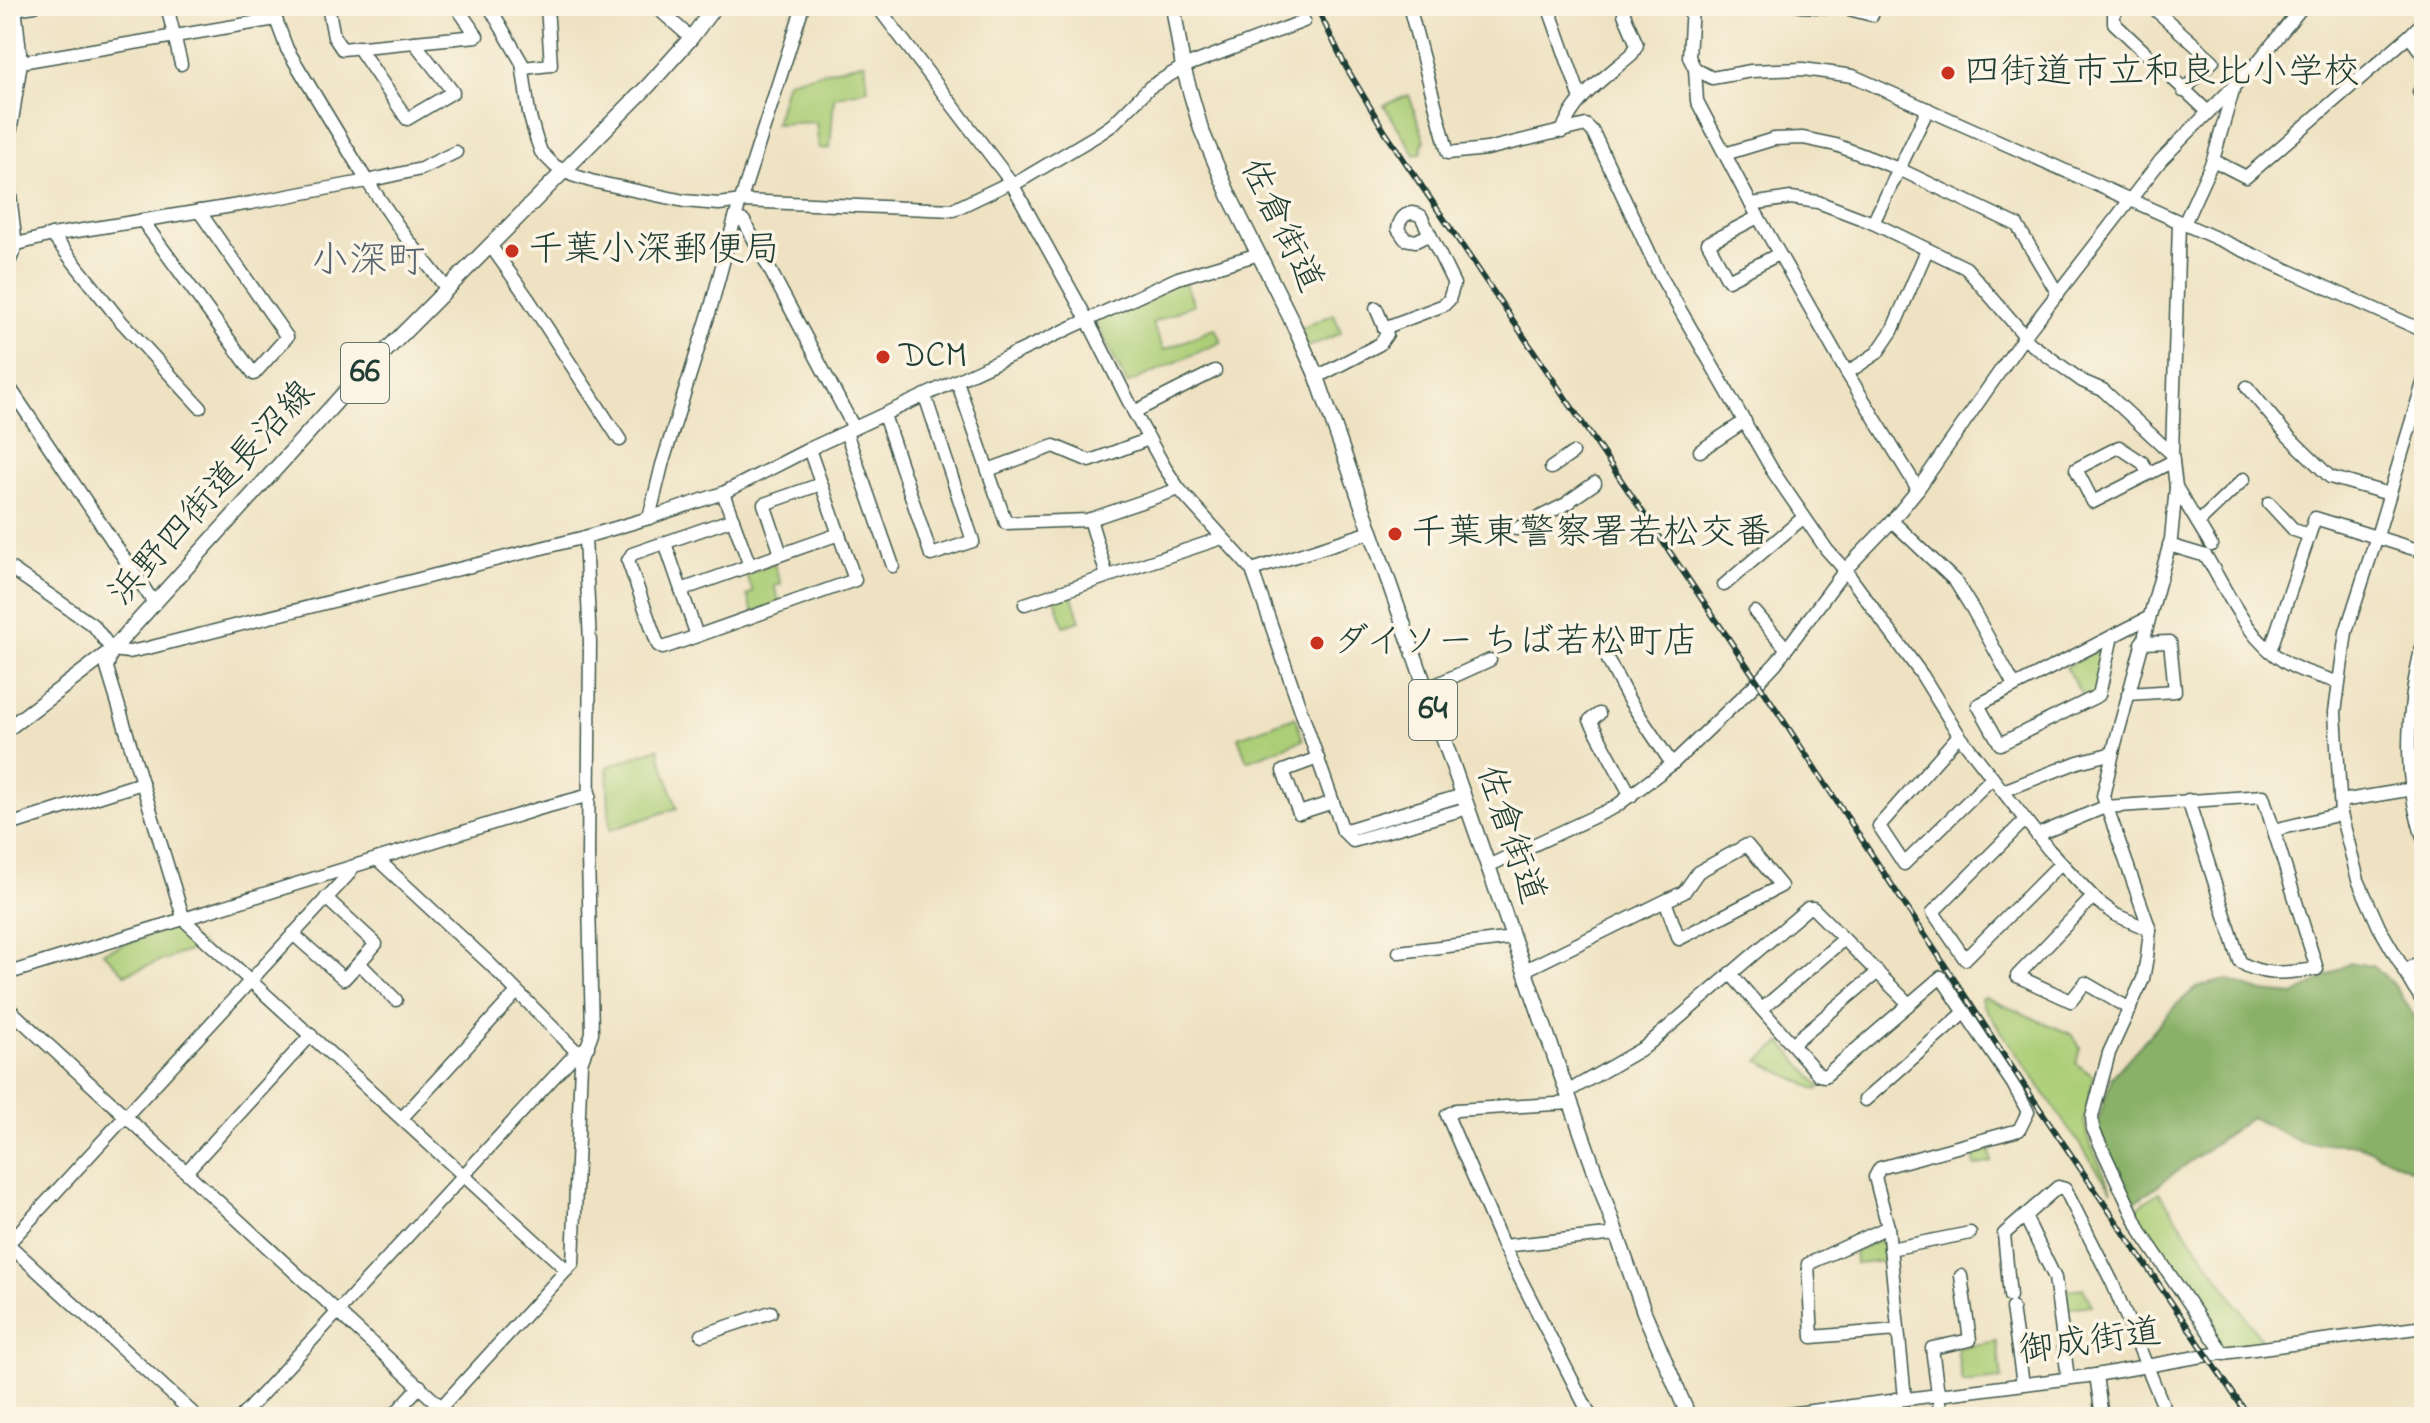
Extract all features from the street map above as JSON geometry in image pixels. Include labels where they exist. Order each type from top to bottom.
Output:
[{"type":"main road","name":"浜野四街道長沼線","points":[[6,730],[112,650],[346,391],[691,38],[715,6]]},
{"type":"main road","name":"佐倉街道","points":[[1173,6],[1183,67],[1201,129],[1229,195],[1317,377],[1644,1312],[1689,1417]]},
{"type":"street","points":[[6,269],[11,246],[6,160],[16,70],[12,8],[35,6]]},
{"type":"street","points":[[167,6],[181,64]]},
{"type":"street","points":[[328,6],[334,37],[342,49],[477,36],[456,6]]},
{"type":"street","points":[[489,6],[522,63],[529,113],[541,152],[564,170],[591,181],[684,201],[953,210],[1012,183],[1099,134],[1150,87],[1183,67],[1304,21]]},
{"type":"street","points":[[523,68],[551,65],[547,6]]},
{"type":"street","points":[[655,6],[691,38]]},
{"type":"street","points":[[649,518],[735,218],[803,6]]},
{"type":"street","points":[[877,6],[1012,183],[1165,468],[1179,489],[1252,570],[1343,831],[1353,841],[1465,802]]},
{"type":"street","points":[[1409,6],[1448,153],[1487,149],[1586,125],[1593,132],[1660,275],[1774,473],[1827,550],[1922,675],[1959,735],[2037,835],[2093,897],[2116,915],[2150,930]]},
{"type":"street","points":[[1548,6],[1581,99]]},
{"type":"street","points":[[1562,132],[1567,115],[1632,54],[1637,45],[1624,14],[1624,6]]},
{"type":"street","points":[[1692,6],[1689,57],[1695,69],[1697,101],[1779,254],[1918,489]]},
{"type":"street","points":[[1800,6],[1845,8],[1872,15],[1876,6]]},
{"type":"street","points":[[2114,6],[2114,23],[2208,112]]},
{"type":"street","points":[[2151,6],[2213,61],[2183,91]]},
{"type":"street","points":[[1488,866],[1602,814],[1631,796],[1672,764],[1758,682],[1845,570],[1918,489],[2024,337],[2161,160],[2256,64],[2303,6]]},
{"type":"street","points":[[16,70],[274,12],[287,49],[367,181],[447,289]]},
{"type":"street","points":[[2213,160],[2246,177],[2424,21]]},
{"type":"street","points":[[2409,36],[2424,56]]},
{"type":"street","points":[[358,47],[407,119],[453,92],[414,42]]},
{"type":"street","points":[[1695,69],[1712,78],[1751,71],[1803,69],[1853,76],[2424,331]]},
{"type":"street","points":[[2224,1354],[2142,1234],[2093,1129],[2092,1117],[2109,1053],[2143,979],[2150,930],[2103,796],[2169,545],[2176,487],[2173,458],[2181,223],[2213,160],[2234,86]]},
{"type":"street","points":[[1873,223],[1928,109]]},
{"type":"street","points":[[1725,154],[1774,139],[1803,138],[1836,145],[1899,169],[2017,225],[2058,294]]},
{"type":"street","points":[[11,246],[52,235],[367,181],[421,169],[456,152]]},
{"type":"street","points":[[1751,204],[1791,198],[1841,209],[1966,268],[2024,337],[2082,381],[2103,390],[2173,458]]},
{"type":"street","points":[[142,220],[254,374],[287,337],[199,211]]},
{"type":"street","points":[[1758,217],[1708,243],[1728,280],[1779,254]]},
{"type":"street","points":[[735,218],[744,221],[850,430],[893,566]]},
{"type":"street","points":[[1384,328],[1444,305],[1449,300],[1454,284],[1430,234]]},
{"type":"street","points":[[52,235],[119,319],[200,407]]},
{"type":"street","points":[[490,245],[620,440]]},
{"type":"street","points":[[1847,373],[1877,353],[1892,331],[1927,250]]},
{"type":"street","points":[[6,566],[94,626],[112,650],[129,652],[148,648],[585,537],[723,493],[809,449],[1178,278],[1259,254]]},
{"type":"street","points":[[1317,377],[1380,344],[1387,334],[1376,308]]},
{"type":"street","points":[[1134,412],[1215,371]]},
{"type":"street","points":[[2424,380],[2346,632],[2335,712],[2341,808],[2358,880],[2379,927],[2424,1004]]},
{"type":"street","points":[[957,381],[1006,523],[1090,519],[1179,489]]},
{"type":"street","points":[[6,382],[154,603]]},
{"type":"street","points":[[2247,387],[2287,435],[2330,477],[2389,494]]},
{"type":"street","points":[[884,415],[931,555],[973,541],[925,396]]},
{"type":"street","points":[[1700,451],[1745,421]]},
{"type":"street","points":[[988,470],[1054,446],[1090,461],[1149,439]]},
{"type":"street","points":[[2148,474],[2143,463],[2119,447],[2076,469],[2093,502],[2148,474],[2173,458]]},
{"type":"street","points":[[733,519],[632,554],[628,561],[658,645],[663,648],[855,580],[809,449]]},
{"type":"street","points":[[1551,468],[1573,453]]},
{"type":"street","points":[[2198,523],[2244,479]]},
{"type":"street","points":[[1516,529],[1569,501],[1595,483]]},
{"type":"street","points":[[781,554],[764,504],[821,484]]},
{"type":"street","points":[[2176,487],[2211,545]]},
{"type":"street","points":[[723,493],[750,566]]},
{"type":"street","points":[[2269,503],[2294,530],[2309,535]]},
{"type":"street","points":[[1724,585],[1804,517]]},
{"type":"street","points":[[2270,651],[2315,518],[2424,552]]},
{"type":"street","points":[[1090,519],[1107,576]]},
{"type":"street","points":[[1892,521],[1955,581],[2014,685]]},
{"type":"street","points":[[1252,570],[1371,532]]},
{"type":"street","points":[[681,590],[839,534]]},
{"type":"street","points":[[241,1417],[463,1174],[583,1050],[592,1033],[588,855],[590,643],[585,537]]},
{"type":"street","points":[[1025,604],[1222,538]]},
{"type":"street","points":[[665,543],[697,636]]},
{"type":"street","points":[[2169,545],[2206,556],[2245,623],[2270,651],[2286,663],[2338,682]]},
{"type":"street","points":[[1755,612],[1786,648]]},
{"type":"street","points":[[2112,636],[2099,695],[2000,744],[1978,705],[2014,685],[2112,636],[2148,618]]},
{"type":"street","points":[[2424,638],[2413,682],[2418,702],[2409,751],[2424,840]]},
{"type":"street","points":[[2128,694],[2175,691],[2170,642],[2141,643]]},
{"type":"street","points":[[112,650],[107,668],[184,920],[567,1270]]},
{"type":"street","points":[[1426,689],[1490,660]]},
{"type":"street","points":[[1608,660],[1629,700],[1672,764]]},
{"type":"street","points":[[1599,714],[1590,720],[1631,796]]},
{"type":"street","points":[[1959,735],[1879,826],[1904,864],[1992,778]]},
{"type":"street","points":[[2003,791],[2078,762],[2113,753]]},
{"type":"street","points":[[1318,758],[1283,771],[1299,813],[1333,802]]},
{"type":"street","points":[[6,826],[142,783]]},
{"type":"street","points":[[2274,830],[2413,789]]},
{"type":"street","points":[[6,974],[590,795]]},
{"type":"street","points":[[2037,835],[2105,807],[2188,800],[2263,796],[2317,969],[2273,974],[2248,968],[2240,962],[2188,800]]},
{"type":"street","points":[[2025,820],[1933,912],[1965,959],[2061,863]]},
{"type":"street","points":[[1525,970],[1665,901],[1684,892],[1698,872],[1747,845],[1781,886],[1679,939],[1665,901]]},
{"type":"street","points":[[377,859],[583,1050]]},
{"type":"street","points":[[197,1417],[7,1245],[352,867]]},
{"type":"street","points":[[2093,897],[2017,976],[2071,1001],[2085,983],[2130,1009]]},
{"type":"street","points":[[293,934],[344,979],[359,963],[376,944],[326,898]]},
{"type":"street","points":[[1591,1417],[1503,1246],[1447,1115],[1456,1110],[1569,1098],[1645,1047],[1808,908],[1813,908],[1909,1004]]},
{"type":"street","points":[[1399,952],[1513,938]]},
{"type":"street","points":[[1762,1009],[1844,939]]},
{"type":"street","points":[[2404,972],[2424,959]]},
{"type":"street","points":[[359,963],[396,1000]]},
{"type":"street","points":[[1792,1044],[1878,972]]},
{"type":"street","points":[[1730,973],[1819,1075],[1825,1076],[1941,977],[2013,1084],[2028,1112],[2019,1130],[1880,1168],[1875,1177],[1888,1227],[1897,1330],[1900,1399],[1897,1417]]},
{"type":"street","points":[[402,1118],[517,992]]},
{"type":"street","points":[[6,1006],[441,1407]]},
{"type":"street","points":[[1865,1100],[1965,1012]]},
{"type":"street","points":[[186,1172],[311,1035]]},
{"type":"street","points":[[432,1417],[573,1263],[583,1050]]},
{"type":"street","points":[[2023,1384],[2004,1234],[2058,1187],[2065,1189],[2112,1282],[2168,1417]]},
{"type":"street","points":[[2025,1216],[2055,1278],[2068,1378]]},
{"type":"street","points":[[1888,1227],[1808,1264],[1812,1337],[1897,1330]]},
{"type":"street","points":[[1890,1249],[1964,1231]]},
{"type":"street","points":[[1503,1246],[1617,1234]]},
{"type":"street","points":[[1941,1417],[1932,1348],[1970,1340],[1965,1282]]},
{"type":"street","points":[[702,1335],[771,1312]]},
{"type":"street","name":"御成街道","points":[[1764,1417],[2096,1375],[2424,1327]]},
{"type":"street","points":[[2096,1375],[2102,1417]]},
{"type":"street","points":[[392,1417],[420,1386]]},
{"type":"green space","points":[[865,62],[868,89],[834,97],[830,148],[819,149],[816,122],[775,124],[787,81]]},
{"type":"green space","points":[[1409,95],[1425,141],[1422,152],[1415,155],[1384,105]]},
{"type":"green space","points":[[1184,280],[1194,304],[1152,323],[1164,350],[1215,328],[1221,342],[1127,384],[1095,320]]},
{"type":"green space","points":[[1334,314],[1341,333],[1308,347],[1300,329]]},
{"type":"green space","points":[[774,564],[781,584],[774,586],[780,603],[753,613],[747,595],[753,592],[746,574]]},
{"type":"green space","points":[[1071,593],[1080,621],[1064,626],[1055,598]]},
{"type":"green space","points":[[2102,648],[2106,655],[2097,691],[2085,701],[2066,667]]},
{"type":"green space","points":[[2418,712],[2424,714],[2424,814],[2416,748]]},
{"type":"green space","points":[[1295,717],[1303,740],[1247,761],[1238,737]]},
{"type":"green space","points":[[658,748],[677,808],[610,830],[607,767]]},
{"type":"green space","points":[[173,927],[202,946],[125,974],[103,952]]},
{"type":"green space","points":[[2350,963],[2373,966],[2395,986],[2424,1032],[2424,1176],[2357,1144],[2302,1143],[2251,1117],[2132,1204],[2096,1128],[2112,1077],[2175,1006],[2197,987],[2227,980],[2263,992],[2294,995]]},
{"type":"green space","points":[[1984,997],[2073,1035],[2080,1048],[2076,1063],[2094,1077],[2084,1120],[2088,1139],[2112,1191],[1983,1005],[1981,999]]},
{"type":"green space","points":[[1781,1042],[1821,1087],[1817,1090],[1759,1061]]},
{"type":"green space","points":[[1989,1145],[1992,1162],[1975,1166],[1974,1159],[1982,1147]]},
{"type":"green space","points":[[2159,1192],[2264,1343],[2224,1350],[2145,1235],[2134,1210]]},
{"type":"green space","points":[[1879,1240],[1884,1244],[1885,1261],[1855,1264],[1854,1252]]},
{"type":"green space","points":[[2083,1288],[2092,1305],[2061,1309],[2059,1291]]},
{"type":"green space","points":[[1997,1341],[2002,1379],[1962,1383],[1957,1348]]},
{"type":"railway","points":[[1316,6],[1346,67],[1385,132],[1758,682],[2027,1090],[2249,1417]]},
{"type":"place","name":"四街道市立和良比小学校","points":[[1948,73]]},
{"type":"place","name":"千葉小深郵便局","points":[[512,251]]},
{"type":"place","name":"DCM","points":[[883,357]]},
{"type":"place","name":"千葉東警察署若松交番","points":[[1395,534]]},
{"type":"place","name":"ダイソー ちば若松町店","points":[[1317,643]]},
{"type":"district","name":"小深町","points":[[368,263]]}]
